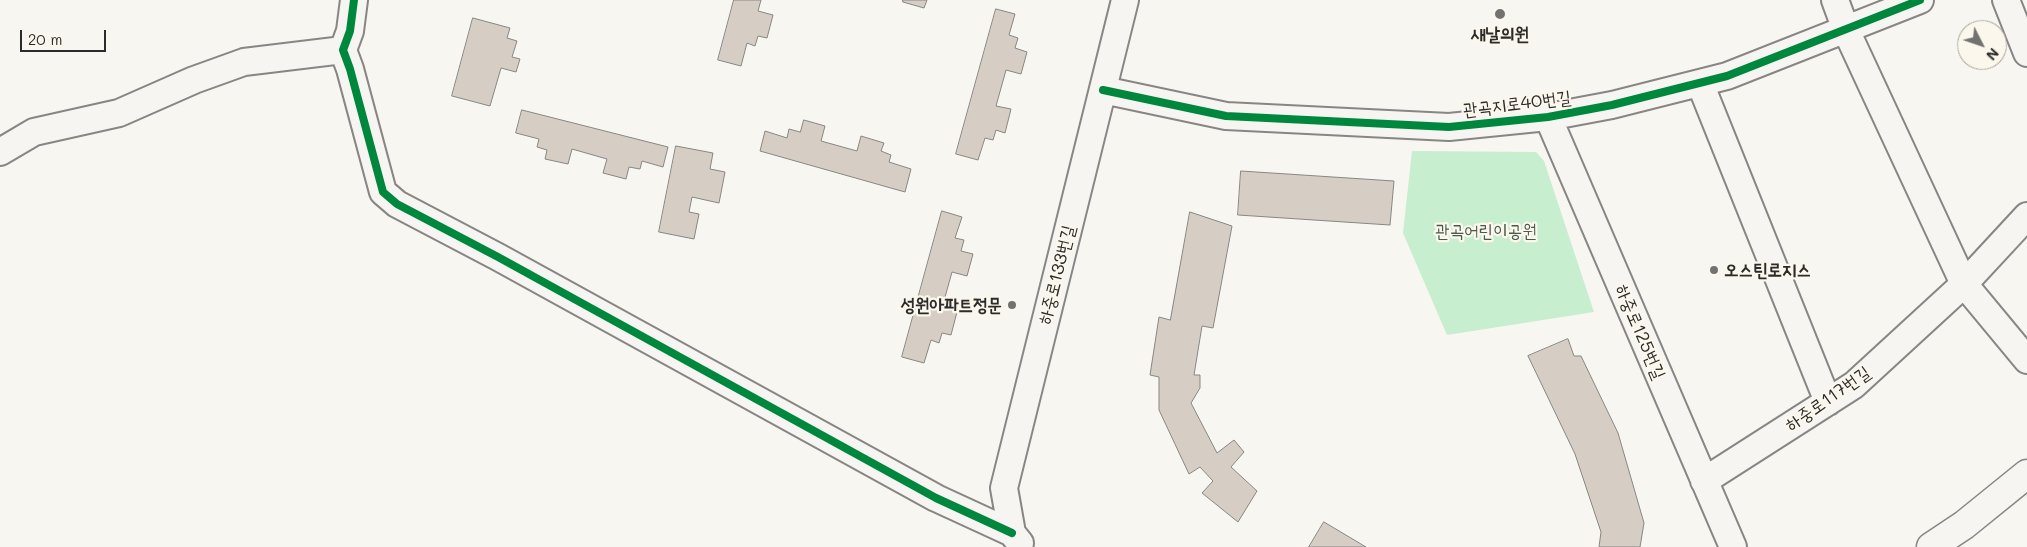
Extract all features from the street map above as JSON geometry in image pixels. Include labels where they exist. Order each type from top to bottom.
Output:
[{"type":"street","points":[[354,0],[350,31],[343,50],[350,69],[383,192],[397,204],[936,498],[1018,540]]},
{"type":"street","name":"하중로133번길","points":[[1018,540],[1004,488],[1125,0]]},
{"type":"street","points":[[1835,0],[1846,30],[1964,284],[2027,360]]},
{"type":"street","name":"관곡지로40번길","points":[[1103,90],[1226,116],[1449,127],[1548,117],[1612,106],[1727,76],[1920,0]]},
{"type":"street","points":[[2006,0],[2027,53]]},
{"type":"street","points":[[0,152],[34,132],[119,113],[194,80],[244,62],[343,50]]},
{"type":"street","points":[[1700,83],[1828,402]]},
{"type":"street","name":"하중로125번길","points":[[1548,117],[1733,547]]},
{"type":"street","name":"하중로117번길","points":[[1704,481],[1854,385],[1964,284],[2027,216]]},
{"type":"street","points":[[1931,547],[1964,525],[2027,474]]},
{"type":"green space","name":"관곡어린이공원","points":[[1412,151],[1536,152],[1544,161],[1594,312],[1447,335],[1403,233]]},
{"type":"building","points":[[734,0],[761,0],[758,11],[773,15],[767,38],[758,36],[755,46],[747,43],[741,66],[718,60]]},
{"type":"building","points":[[903,0],[927,0],[924,8],[903,2]]},
{"type":"building","points":[[996,9],[1015,14],[1009,35],[1018,38],[1015,48],[1027,52],[1021,74],[1006,70],[996,106],[1011,109],[1005,133],[996,130],[993,140],[985,138],[978,160],[956,154]]},
{"type":"building","points":[[473,18],[510,28],[507,38],[517,41],[512,57],[520,59],[516,72],[501,68],[490,106],[452,96]]},
{"type":"building","points":[[522,110],[668,147],[663,167],[642,161],[640,169],[629,167],[626,179],[603,173],[607,159],[572,149],[568,164],[545,159],[547,150],[537,147],[539,139],[516,133]]},
{"type":"building","points":[[804,120],[825,126],[821,141],[857,151],[861,136],[884,143],[881,151],[891,155],[889,162],[911,169],[905,192],[760,151],[765,131],[787,138],[789,129],[800,132]]},
{"type":"building","points":[[676,146],[713,153],[710,169],[725,172],[719,203],[692,197],[689,212],[699,214],[694,239],[659,232]]},
{"type":"building","points":[[1241,171],[1394,181],[1390,225],[1238,215]]},
{"type":"building","points":[[942,211],[962,217],[955,238],[964,240],[961,251],[973,254],[967,276],[952,272],[942,308],[957,312],[951,335],[942,333],[939,343],[931,340],[924,363],[902,357]]},
{"type":"building","points":[[1190,212],[1232,226],[1213,328],[1202,326],[1194,375],[1200,375],[1200,388],[1191,403],[1217,453],[1234,440],[1244,452],[1231,467],[1257,491],[1238,522],[1202,493],[1213,481],[1200,467],[1189,474],[1159,410],[1159,377],[1150,375],[1159,317],[1170,320]]},
{"type":"building","points":[[1568,339],[1574,356],[1581,356],[1618,433],[1644,523],[1640,547],[1599,547],[1601,532],[1575,454],[1528,356]]},
{"type":"building","points":[[1324,522],[1366,547],[1309,547]]},
{"type":"cycle path","points":[[354,0],[350,31],[343,50],[350,69],[383,192],[397,204],[498,257],[936,498],[1012,533]]},
{"type":"cycle path","points":[[1103,90],[1226,116],[1449,127],[1548,117],[1612,105],[1727,76],[1920,0]]},
{"type":"place","name":"새날의원","points":[[1500,14]]},
{"type":"place","name":"오스틴로지스","points":[[1714,270]]},
{"type":"place","name":"성원아파트정문","points":[[1012,305]]}]
